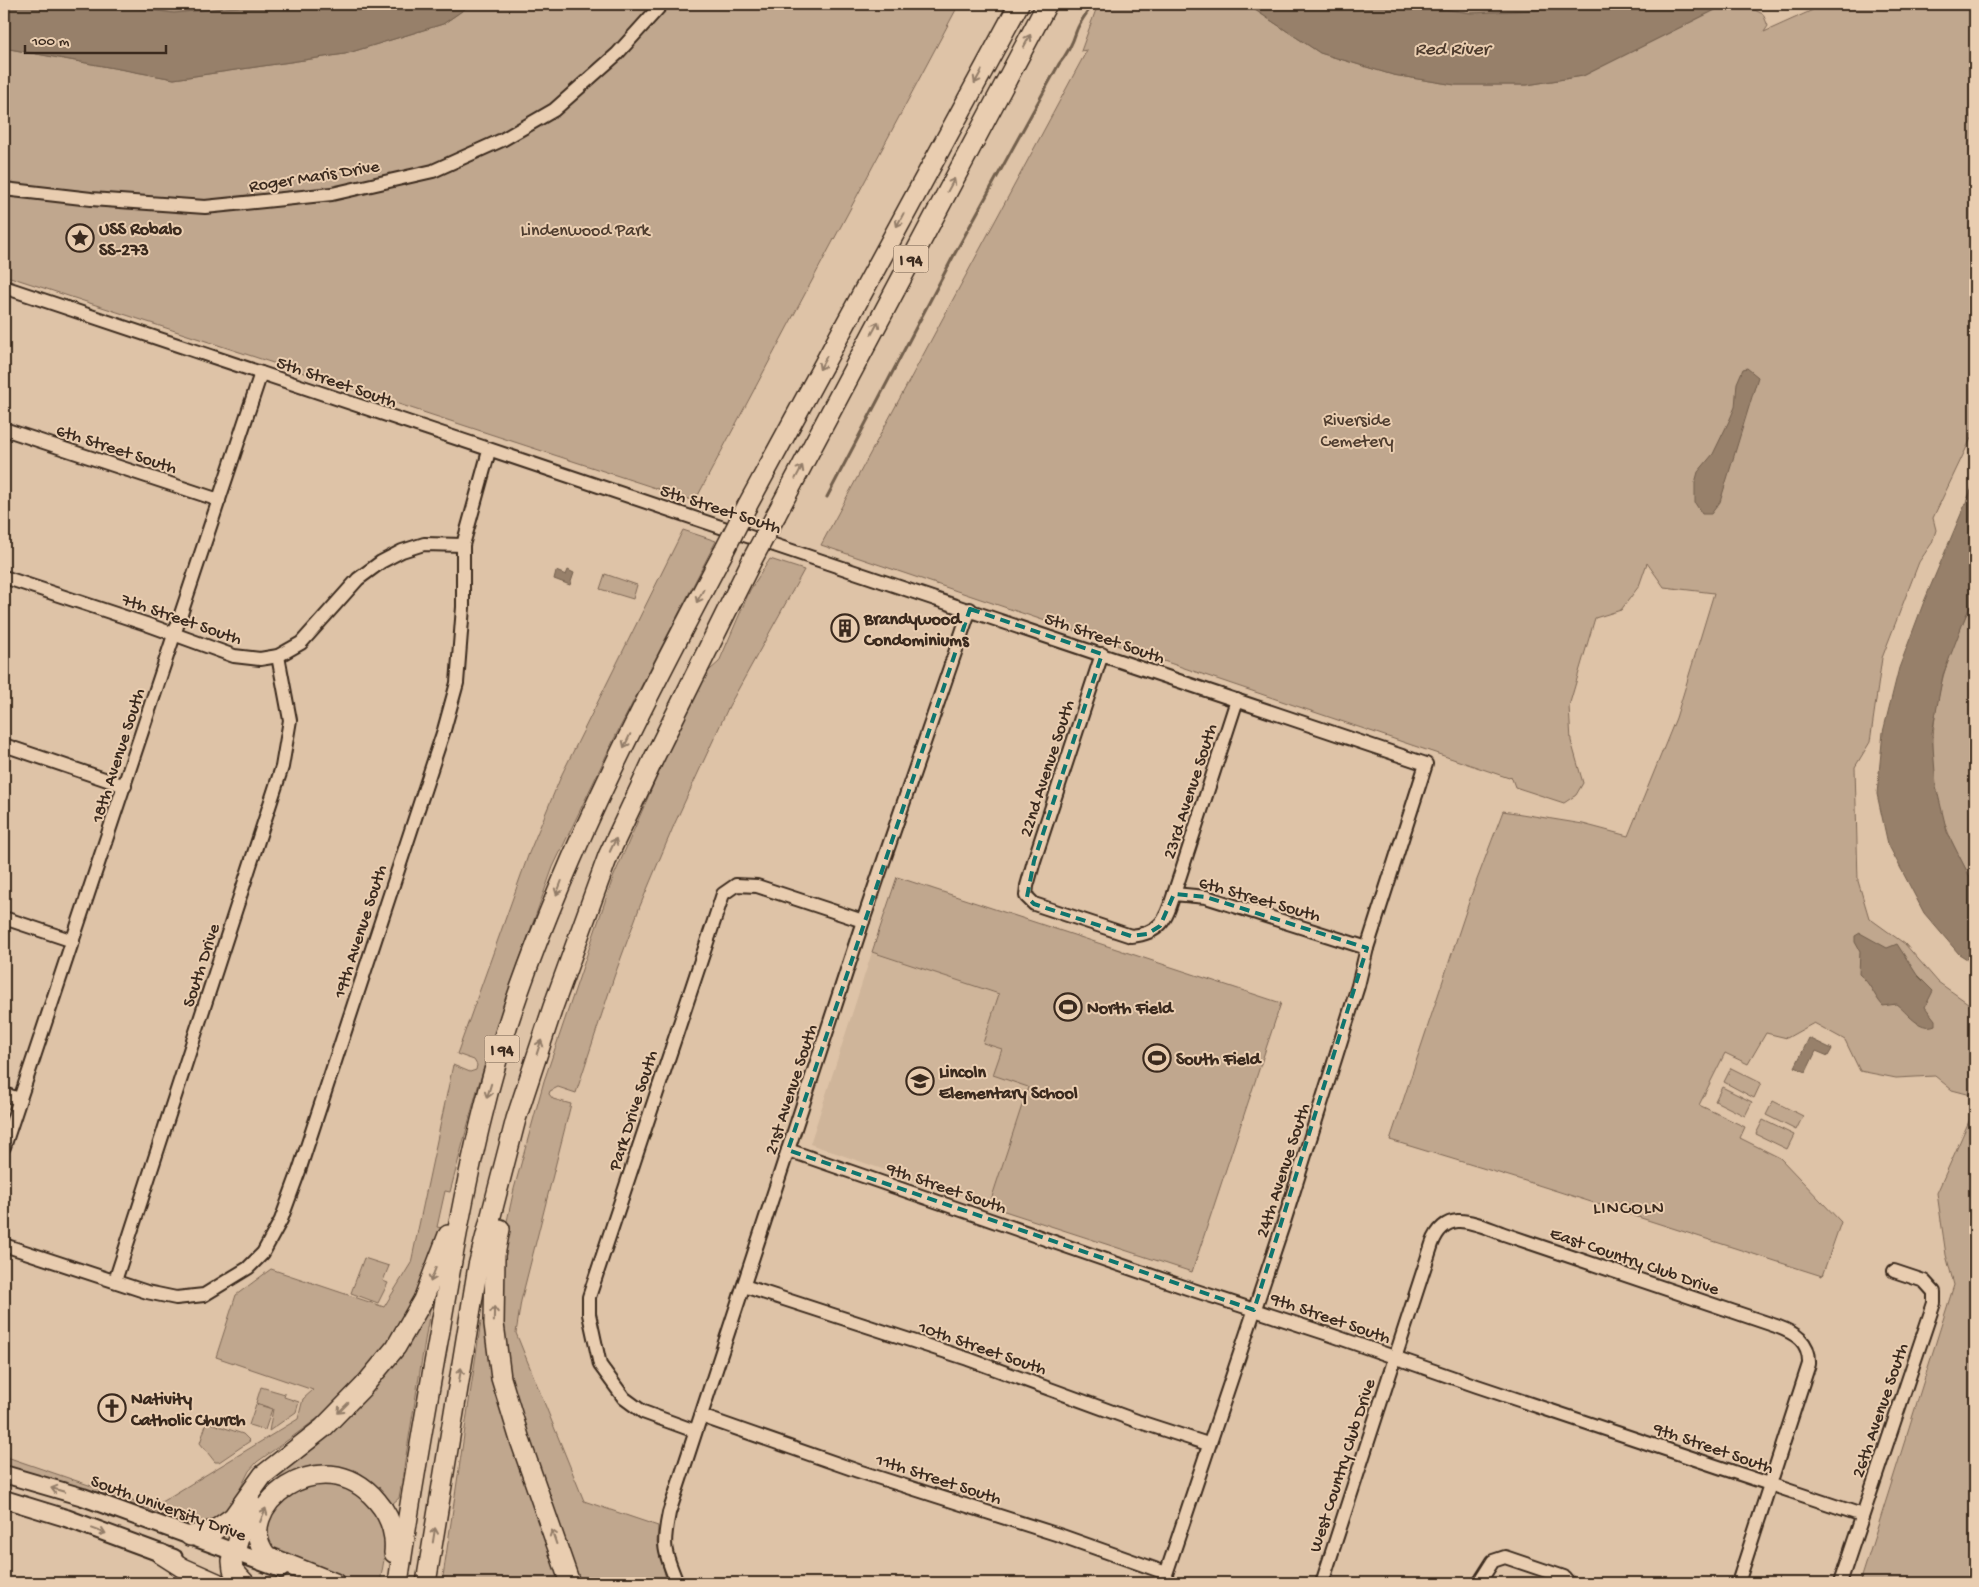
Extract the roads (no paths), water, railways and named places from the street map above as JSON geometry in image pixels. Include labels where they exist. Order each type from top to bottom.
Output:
[{"type":"highway","name":"I 94","points":[[398,1583],[451,1264],[484,1107],[518,995],[575,848],[652,688],[747,506],[1019,4]]},
{"type":"highway","name":"I 94","points":[[426,1583],[478,1266],[516,1119],[608,856],[752,560],[1047,4]]},
{"type":"highway","points":[[530,1077],[495,1255],[494,1324],[501,1378],[520,1440],[570,1583]]},
{"type":"highway","points":[[190,1536],[215,1530],[233,1517],[262,1475],[323,1428],[350,1401],[396,1346],[423,1300],[469,1180]]},
{"type":"highway","points":[[335,1583],[267,1556],[259,1547],[258,1535],[262,1516],[273,1495],[317,1474],[334,1474],[353,1480],[370,1492],[388,1514],[395,1539],[391,1583]]},
{"type":"highway","points":[[246,1583],[232,1570],[234,1552],[253,1489]]},
{"type":"highway","points":[[162,1554],[183,1568],[217,1583]]},
{"type":"main road","name":"South University Drive","points":[[4,1474],[83,1497],[318,1583]]},
{"type":"main road","points":[[4,1499],[66,1518],[242,1583]]},
{"type":"main road","points":[[66,1518],[73,1507],[80,1506],[190,1536]]},
{"type":"street","name":"Roger Maris Drive","points":[[4,190],[109,201],[205,207],[332,194],[433,171],[502,140],[554,110],[617,54],[662,4]]},
{"type":"street","name":"5th Street South","points":[[4,287],[489,451],[970,609],[1426,764]]},
{"type":"street","name":"18th Avenue South","points":[[4,1147],[126,786],[174,634],[261,373]]},
{"type":"street","name":"6th Street South","points":[[4,429],[218,500]]},
{"type":"street","name":"19th Avenue South","points":[[115,1281],[147,1292],[176,1298],[204,1295],[248,1268],[263,1253],[281,1220],[444,730],[457,683],[463,607],[463,545],[489,451]]},
{"type":"street","name":"7th Street South","points":[[4,577],[234,656],[260,659],[278,656],[300,643],[321,623],[358,579],[380,562],[402,551],[424,544],[463,545]]},
{"type":"street","name":"21st Avenue South","points":[[677,1583],[668,1563],[663,1541],[669,1513],[863,921],[970,609]]},
{"type":"street","name":"22nd Avenue South","points":[[1027,892],[1034,860],[1102,654]]},
{"type":"street","name":"South Drive","points":[[115,1281],[282,767],[290,720],[278,656]]},
{"type":"street","name":"23rd Avenue South","points":[[1174,894],[1238,700]]},
{"type":"street","points":[[4,745],[126,786]]},
{"type":"street","name":"24th Avenue South","points":[[1165,1578],[1352,1005],[1367,948],[1426,764]]},
{"type":"street","name":"Park Drive South","points":[[696,1431],[643,1412],[624,1398],[600,1365],[589,1314],[589,1297],[710,928],[723,894],[736,885],[757,886],[863,921]]},
{"type":"street","name":"6th Street South","points":[[1027,892],[1026,896],[1034,904],[1131,936],[1147,934],[1160,926],[1167,916],[1174,894],[1206,897],[1367,948]]},
{"type":"street","points":[[4,918],[73,941]]},
{"type":"street","points":[[4,1094],[19,1100]]},
{"type":"street","name":"9th Street South","points":[[788,1150],[1862,1516]]},
{"type":"street","name":"East Country Club Drive","points":[[1394,1357],[1432,1244],[1440,1229],[1448,1222],[1459,1221],[1504,1234],[1795,1333],[1804,1342],[1809,1354],[1808,1364],[1768,1484]]},
{"type":"street","points":[[4,1245],[115,1281]]},
{"type":"street","name":"26th Avenue South","points":[[1840,1583],[1934,1303],[1934,1292],[1924,1282],[1894,1271]]},
{"type":"street","name":"10th Street South","points":[[744,1286],[968,1359],[1137,1421],[1208,1444]]},
{"type":"street","name":"West Country Club Drive","points":[[1322,1583],[1394,1357]]},
{"type":"street","name":"11th Street South","points":[[701,1416],[1165,1578]]},
{"type":"street","points":[[1738,1583],[1768,1484]]},
{"type":"street","points":[[1479,1583],[1493,1561],[1504,1557],[1564,1577],[1569,1583]]},
{"type":"water","points":[[4,4],[103,4],[174,13],[266,4],[472,4],[443,24],[345,54],[174,79],[4,48]]},
{"type":"water","name":"Red River","points":[[1246,4],[1406,4],[1471,13],[1536,10],[1567,4],[1727,4],[1583,76],[1527,85],[1455,85],[1393,75],[1320,53]]},
{"type":"water","points":[[1747,368],[1758,377],[1720,502],[1711,514],[1702,514],[1695,503],[1695,483],[1698,472],[1713,454],[1730,419],[1735,407],[1737,383],[1743,369]]},
{"type":"water","points":[[1975,481],[1975,598],[1966,615],[1943,675],[1932,733],[1936,786],[1947,832],[1975,887],[1975,964],[1959,954],[1924,913],[1888,844],[1877,794],[1883,732],[1899,668],[1923,604]]},
{"type":"water","points":[[568,570],[574,573],[570,585],[554,579],[556,571],[566,575]]},
{"type":"water","points":[[1860,933],[1887,948],[1897,944],[1917,975],[1933,991],[1925,1007],[1935,1020],[1935,1025],[1924,1026],[1919,1024],[1896,1004],[1883,1006],[1867,982],[1859,974],[1860,951],[1855,942],[1855,936]]},
{"type":"water","points":[[1809,1038],[1832,1049],[1828,1056],[1816,1051],[1806,1072],[1795,1067]]},
{"type":"waterway","points":[[827,497],[954,255],[1069,49],[1079,25],[1093,4]]},
{"type":"place","name":"USS Robalo SS-273","points":[[80,238]]},
{"type":"place","name":"Brandywood Condominiums","points":[[845,628]]},
{"type":"place","name":"North Field","points":[[1068,1007]]},
{"type":"place","name":"South Field","points":[[1157,1058]]},
{"type":"place","name":"Lincoln Elementary School","points":[[920,1081]]},
{"type":"place","name":"Nativity Catholic Church","points":[[112,1408]]},
{"type":"district","name":"LINCOLN","points":[[1629,1206]]},
{"type":"park label","name":"Lindenwood Park","points":[[585,229]]},
{"type":"park label","name":"Riverside Cemetery","points":[[1357,429]]}]
